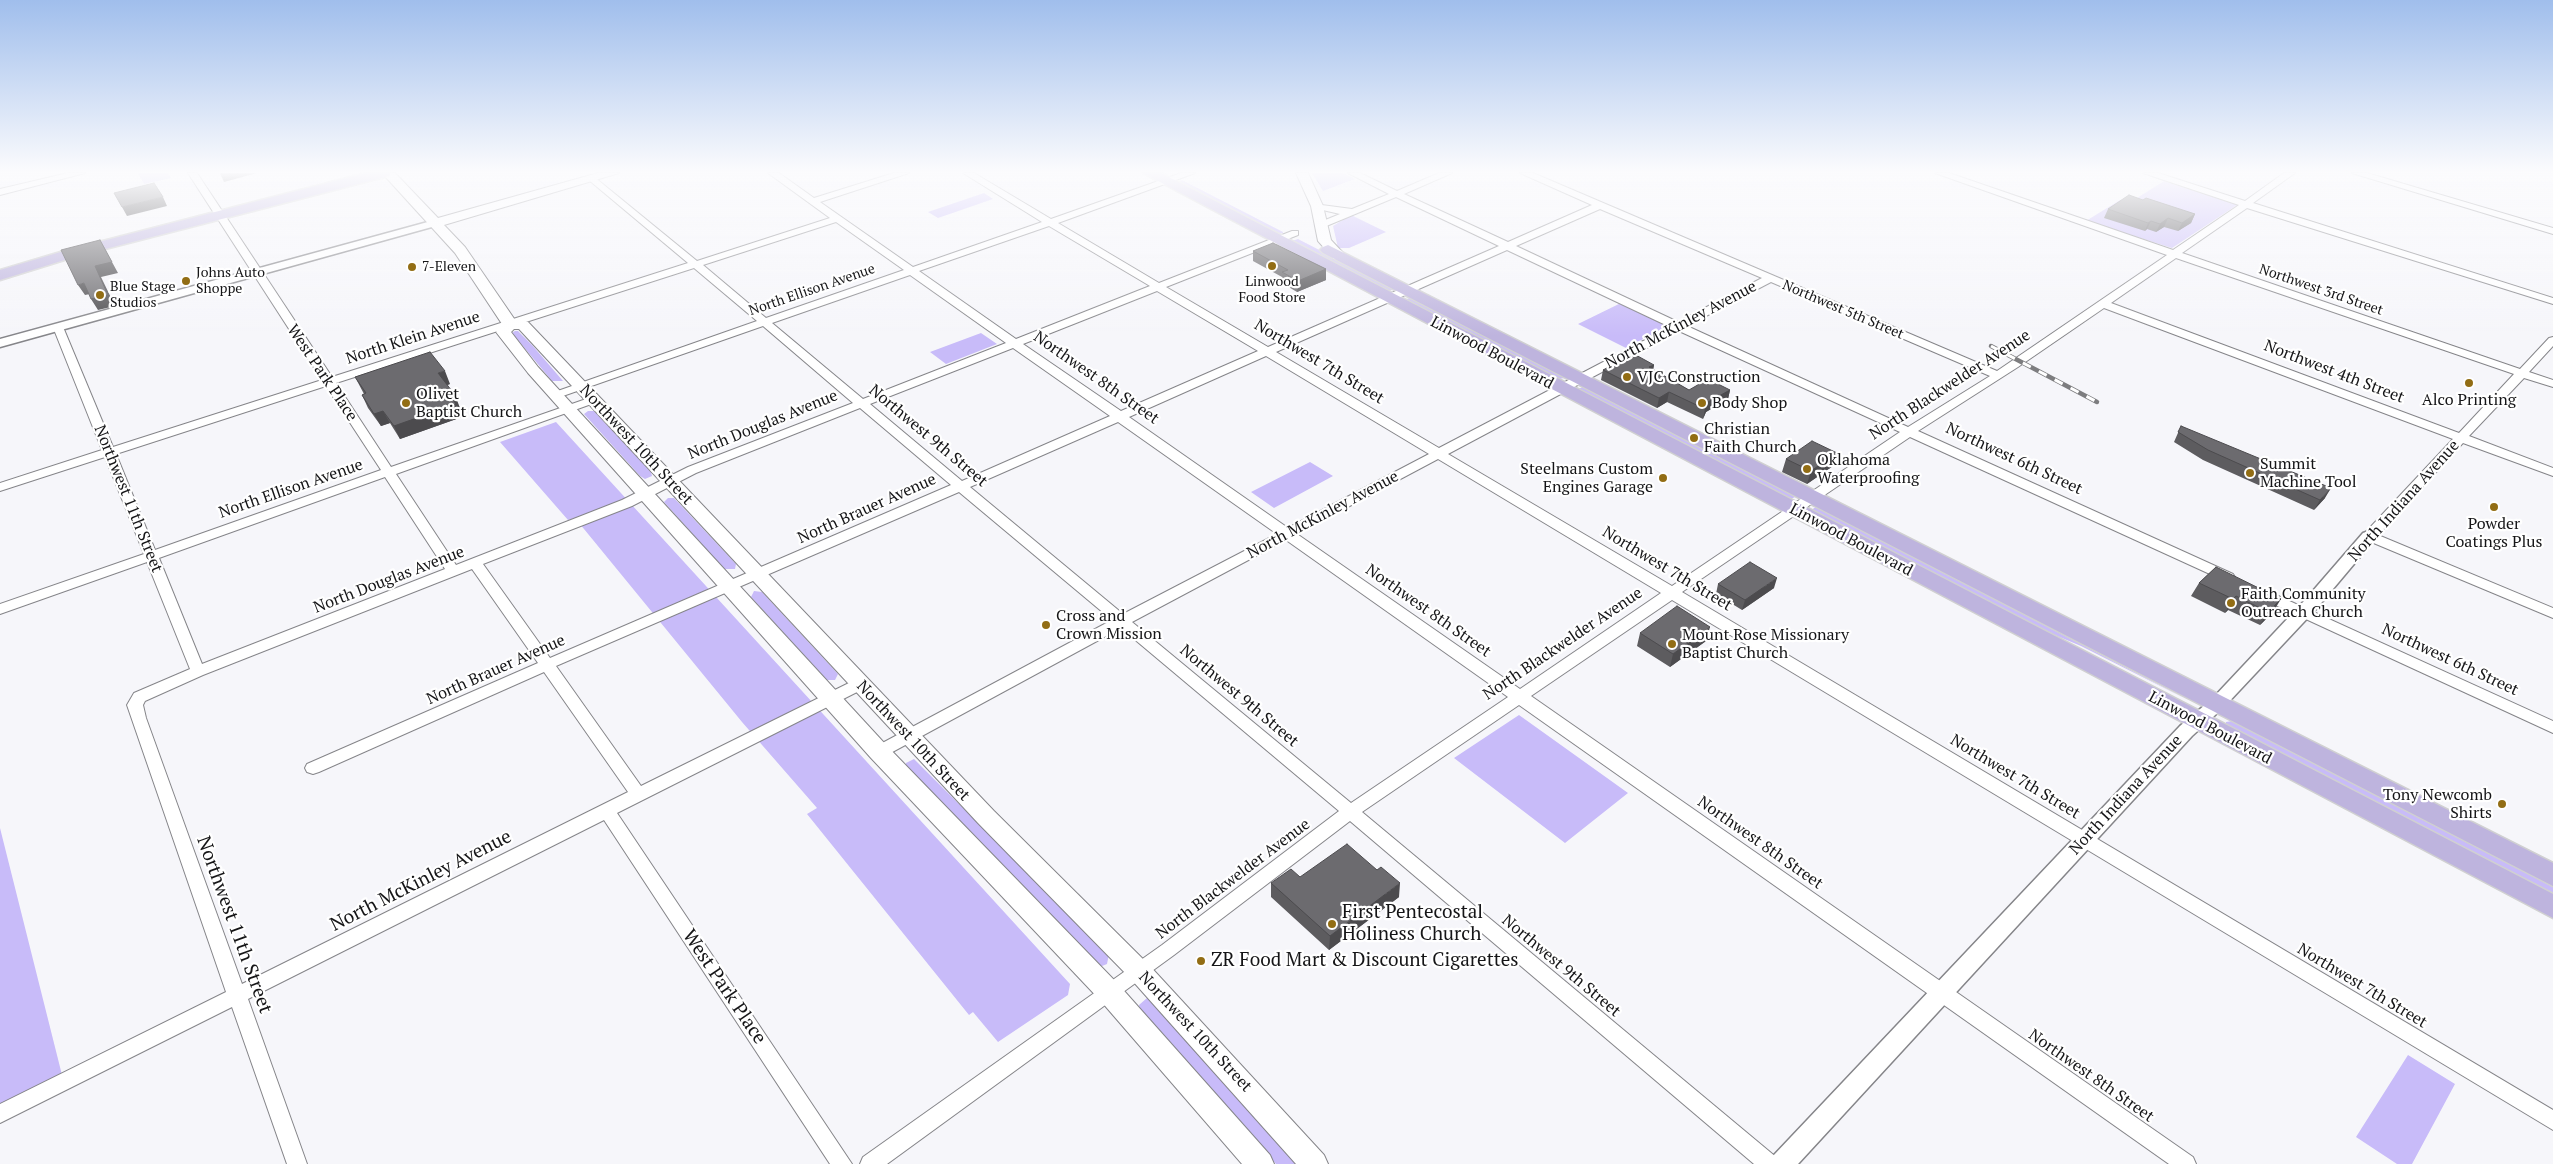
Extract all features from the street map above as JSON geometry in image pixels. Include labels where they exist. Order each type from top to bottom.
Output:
[{"type":"main road","points":[[0,266],[153,227]]},
{"type":"main road","points":[[0,275],[161,227]]},
{"type":"main road","name":"Northwest 10th Street","points":[[439,227],[474,267],[510,324]]},
{"type":"main road","name":"Linwood Boulevard","points":[[1258,227],[1278,240],[1388,298],[2553,907]]},
{"type":"main road","name":"Linwood Boulevard","points":[[1283,227],[1582,378],[2553,875]]},
{"type":"main road","points":[[1322,227],[1325,241],[1339,256]]},
{"type":"main road","name":"Northwest 10th Street","points":[[510,324],[523,325],[986,817],[1139,971],[1314,1164]]},
{"type":"main road","name":"Northwest 10th Street","points":[[510,324],[503,332],[517,352],[879,752],[1110,992],[1260,1164]]},
{"type":"street","name":"West Park Place","points":[[228,227],[453,571]]},
{"type":"street","points":[[0,344],[419,227]]},
{"type":"street","name":"Northwest 9th Street","points":[[652,227],[1351,811],[1769,1164]]},
{"type":"street","name":"North Klein Avenue","points":[[0,486],[811,227]]},
{"type":"street","name":"Northwest 8th Street","points":[[849,227],[2186,1164]]},
{"type":"street","name":"North Ellison Avenue","points":[[556,395],[1038,227]]},
{"type":"street","name":"Northwest 7th Street","points":[[1058,227],[2085,839],[2553,1121]]},
{"type":"street","name":"Northwest 6th Street","points":[[1469,227],[1677,326],[2236,581]]},
{"type":"street","name":"North Brauer Avenue","points":[[312,768],[1552,227]]},
{"type":"street","name":"Northwest 5th Street","points":[[1649,227],[1998,375]]},
{"type":"street","name":"Northwest 3rd Street","points":[[2097,227],[2553,384]]},
{"type":"street","name":"North Blackwelder Avenue","points":[[870,1164],[1139,971],[1351,811],[1670,592],[2104,304],[2213,227]]},
{"type":"street","points":[[2317,227],[2553,301]]},
{"type":"street","points":[[2541,227],[2553,231]]},
{"type":"street","name":"North Douglas Avenue","points":[[137,700],[154,689],[198,671],[453,571],[476,564],[645,494],[692,470],[1294,233]]},
{"type":"street","name":"North McKinley Avenue","points":[[879,752],[1122,621],[1768,279]]},
{"type":"street","name":"Northwest 4th Street","points":[[2104,304],[2553,472]]},
{"type":"street","name":"Northwest 11th Street","points":[[58,327],[198,671]]},
{"type":"street","name":"North Indiana Avenue","points":[[1782,1164],[2085,839],[2197,721],[2218,703],[2303,612],[2369,536],[2553,340]]},
{"type":"street","name":"North Ellison Avenue","points":[[0,609],[593,400]]},
{"type":"street","points":[[2369,536],[2553,613]]},
{"type":"street","points":[[476,564],[639,794]]},
{"type":"street","name":"Northwest 6th Street","points":[[2254,589],[2553,727]]},
{"type":"street","name":"North McKinley Avenue","points":[[0,1114],[860,684]]},
{"type":"street","name":"Northwest 11th Street","points":[[137,700],[135,705],[138,718],[297,1164]]},
{"type":"street","name":"West Park Place","points":[[607,811],[842,1164]]},
{"type":"shaded area","points":[[1265,227],[1274,227],[1283,232],[1278,234]]},
{"type":"shaded area","points":[[1333,227],[1376,227],[1386,232],[1349,248],[1338,248]]},
{"type":"shaded area","points":[[2106,227],[2203,227],[2172,248]]},
{"type":"shaded area","points":[[1298,239],[1391,287],[1392,290],[1386,290],[1292,241]]},
{"type":"shaded area","points":[[1411,298],[1565,378],[1558,379],[1406,299]]},
{"type":"shaded area","points":[[1623,302],[1670,325],[1626,348],[1578,324]]},
{"type":"shaded area","points":[[518,331],[532,345],[563,381],[552,381],[512,333]]},
{"type":"shaded area","points":[[981,333],[997,344],[946,364],[930,352]]},
{"type":"shaded area","points":[[1583,387],[1795,497],[1791,499],[1578,389]]},
{"type":"shaded area","points":[[588,411],[594,411],[651,472],[652,476],[645,479],[640,476],[584,414]]},
{"type":"shaded area","points":[[556,422],[1070,984],[1068,995],[998,1042],[973,1012],[969,1015],[807,814],[817,808],[742,722],[575,518],[568,520],[500,442]]},
{"type":"shaded area","points":[[1310,462],[1333,476],[1274,508],[1251,492]]},
{"type":"shaded area","points":[[668,498],[674,498],[736,564],[735,569],[724,569],[664,502]]},
{"type":"shaded area","points":[[1819,508],[2190,701],[2081,646],[2038,628],[1815,512],[1812,510]]},
{"type":"shaded area","points":[[754,591],[762,592],[838,674],[835,680],[827,680],[751,597]]},
{"type":"shaded area","points":[[1519,715],[1628,793],[1565,843],[1454,758]]},
{"type":"shaded area","points":[[2232,721],[2553,887],[2553,895],[2226,724],[2226,722]]},
{"type":"shaded area","points":[[914,759],[1109,954],[1107,964],[1102,966],[1096,963],[906,768],[906,763]]},
{"type":"shaded area","points":[[0,828],[62,1075],[0,1105]]},
{"type":"shaded area","points":[[1147,998],[1152,1001],[1298,1164],[1276,1164],[1140,1011],[1139,1005]]},
{"type":"shaded area","points":[[2408,1055],[2455,1084],[2412,1164],[2397,1164],[2356,1137]]},
{"type":"building","points":[[100,240],[112,262],[95,266],[108,295],[91,299],[84,283],[78,285],[61,250]]},
{"type":"building","points":[[1273,243],[1326,269],[1298,281],[1282,272],[1288,270],[1253,251]]},
{"type":"building","name":"Olivet Baptist Church","points":[[430,352],[445,371],[438,373],[455,395],[451,397],[456,404],[394,426],[383,411],[374,414],[362,395],[366,393],[355,377]]},
{"type":"building","points":[[1634,354],[1654,365],[1649,367],[1689,390],[1708,379],[1730,390],[1708,402],[1705,409],[1669,392],[1659,398],[1603,370]]},
{"type":"building","points":[[2181,426],[2331,488],[2320,500],[2208,450],[2178,432]]},
{"type":"building","points":[[1812,441],[1837,453],[1811,471],[1786,459]]},
{"type":"building","points":[[1750,562],[1777,578],[1745,600],[1718,584]]},
{"type":"building","points":[[2216,567],[2281,599],[2268,612],[2236,596],[2233,599],[2199,583]]},
{"type":"building","points":[[1677,606],[1710,627],[1673,654],[1640,633]]},
{"type":"building","name":"First Pentecostal Holiness Church","points":[[1347,844],[1377,870],[1381,867],[1400,883],[1330,936],[1271,883],[1291,869],[1300,877]]},
{"type":"railway","points":[[1991,346],[2097,402]]},
{"type":"place","name":"Linwood Food Store","points":[[1272,266]]},
{"type":"place","name":"7-Eleven","points":[[412,267]]},
{"type":"place","name":"Johns Auto Shoppe","points":[[186,281]]},
{"type":"place","name":"Blue Stage Studios","points":[[100,295]]},
{"type":"place","name":"VJC Construction","points":[[1627,377]]},
{"type":"place","name":"Alco Printing","points":[[2469,383]]},
{"type":"place","name":"Olivet Baptist Church","points":[[406,403]]},
{"type":"place","name":"Body Shop","points":[[1702,403]]},
{"type":"place","name":"Christian Faith Church","points":[[1694,438]]},
{"type":"place","name":"Oklahoma Waterproofing","points":[[1807,469]]},
{"type":"place","name":"Summit Machine Tool","points":[[2250,473]]},
{"type":"place","name":"Steelmans Custom Engines Garage","points":[[1663,478]]},
{"type":"place","name":"Powder Coatings Plus","points":[[2494,507]]},
{"type":"place","name":"Faith Community Outreach Church","points":[[2231,603]]},
{"type":"place","name":"Cross and Crown Mission","points":[[1046,625]]},
{"type":"place","name":"Mount Rose Missionary Baptist Church","points":[[1672,644]]},
{"type":"place","name":"Tony Newcomb Shirts","points":[[2502,804]]},
{"type":"place","name":"First Pentecostal Holiness Church","points":[[1332,924]]},
{"type":"place","name":"ZR Food Mart & Discount Cigarettes","points":[[1201,961]]}]
